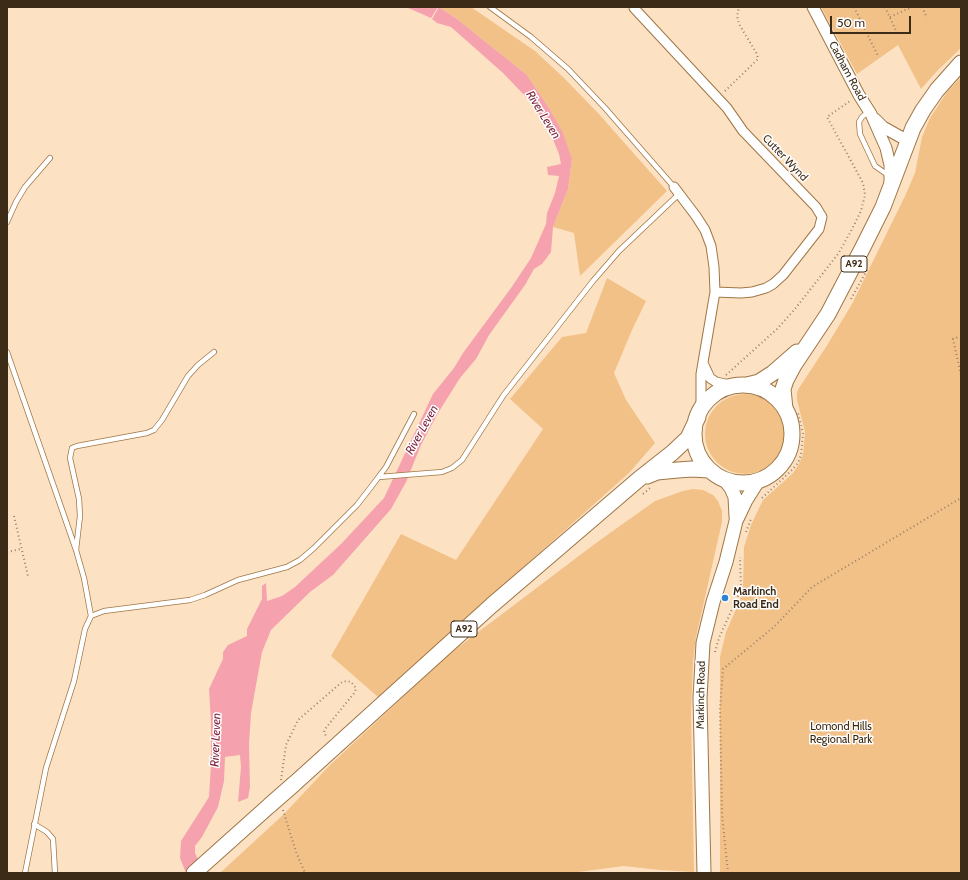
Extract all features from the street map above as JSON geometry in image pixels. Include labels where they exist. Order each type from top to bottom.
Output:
[{"type":"highway","name":"A92","points":[[699,414],[694,431],[696,445],[701,458],[709,470],[724,480],[735,483],[758,481],[771,475],[782,465],[789,452],[792,437],[791,410],[783,390],[786,380],[794,365],[828,314],[853,267],[883,207],[890,184],[923,110],[937,90],[961,63]]},
{"type":"highway","name":"A92","points":[[194,873],[270,805],[287,781],[639,479],[672,453],[688,438],[704,405],[712,396],[733,381],[759,382],[773,373],[812,338]]},
{"type":"highway","name":"A92","points":[[733,381],[758,388],[769,393],[791,410]]},
{"type":"highway","name":"A92","points":[[639,479],[657,472],[692,469],[709,470]]},
{"type":"main road","name":"Markinch Road","points":[[704,873],[700,698],[703,643],[736,521],[735,497],[731,488],[724,480]]},
{"type":"main road","name":"Markinch Road","points":[[736,521],[752,502],[758,481]]},
{"type":"street","name":"Cadham Road","points":[[813,7],[870,113],[886,148],[890,165],[890,184]]},
{"type":"street","name":"Cutter Wynd","points":[[634,8],[727,108],[743,131],[816,207],[822,217],[819,229],[783,275],[773,284],[766,288],[752,292],[715,292]]},
{"type":"street","name":"Cadham Road","points":[[870,113],[883,127],[908,141]]},
{"type":"street","points":[[677,190],[705,230],[711,246],[714,274],[715,292],[701,374],[699,414]]},
{"type":"street","points":[[703,361],[710,378],[716,382],[733,381]]},
{"type":"lane","points":[[380,477],[447,470],[462,460],[503,396],[593,281],[619,251],[677,190],[605,108],[568,69],[531,37],[490,7]]},
{"type":"lane","points":[[870,113],[862,117],[859,122],[860,134],[875,166],[888,175],[890,184]]},
{"type":"lane","points":[[7,222],[25,187],[50,158]]},
{"type":"lane","points":[[7,352],[76,550],[84,578],[91,616],[84,629],[74,681],[46,768],[25,873]]},
{"type":"lane","points":[[76,550],[80,516],[79,499],[70,458],[72,448],[147,433],[154,430],[162,420],[188,376],[198,365],[214,352]]},
{"type":"lane","points":[[91,616],[104,611],[190,600],[238,580],[287,567],[300,560],[357,505],[380,477],[414,414]]},
{"type":"lane","points":[[34,824],[47,832],[53,839],[55,873]]},
{"type":"path","points":[[718,98],[758,59],[757,54],[739,24],[737,16],[739,7]]},
{"type":"path","points":[[854,7],[878,56]]},
{"type":"path","points":[[885,7],[898,35]]},
{"type":"path","points":[[890,18],[912,7]]},
{"type":"path","points":[[922,7],[927,18]]},
{"type":"path","points":[[961,336],[953,339],[961,375]]},
{"type":"path","points":[[752,502],[767,493],[798,463],[801,455],[803,433],[791,410]]},
{"type":"path","points":[[728,873],[722,799],[720,709],[723,669],[775,626],[812,587],[961,498]]},
{"type":"path","points":[[14,516],[28,576]]},
{"type":"path","points":[[745,536],[752,518]]},
{"type":"path","points":[[7,552],[21,549]]},
{"type":"path","points":[[714,657],[719,638],[740,589],[740,552]]},
{"type":"path","points":[[287,781],[286,745],[298,720],[342,682],[351,682],[356,688],[355,692],[325,729],[324,735],[329,739]]},
{"type":"path","points":[[284,814],[296,852],[305,873]]},
{"type":"green space","points":[[439,7],[471,7],[535,51],[598,113],[667,191],[580,276],[574,233],[553,227],[568,189],[572,159],[562,133],[549,108],[527,75],[457,19]]},
{"type":"green space","points":[[821,7],[961,7],[961,48],[921,89],[898,45],[857,74]]},
{"type":"green space","name":"Lomond Hills Regional Park","points":[[961,77],[961,873],[720,873],[720,657],[726,632],[740,600],[743,589],[744,547],[751,525],[763,500],[793,473],[803,454],[805,432],[797,400],[797,392],[852,304],[905,196],[915,173],[922,137],[930,118],[947,92]]},
{"type":"green space","points":[[607,278],[646,301],[614,373],[626,400],[655,443],[629,473],[378,697],[331,656],[401,534],[456,560],[543,429],[510,399],[562,337],[586,333]]},
{"type":"green space","points":[[745,394],[760,397],[773,406],[782,419],[785,434],[782,449],[773,462],[760,471],[745,474],[730,471],[717,462],[708,449],[705,434],[708,419],[717,406],[730,397]]},
{"type":"green space","points":[[693,489],[703,490],[713,495],[718,501],[722,511],[722,522],[696,637],[693,661],[691,713],[694,872],[624,866],[571,873],[220,873],[284,814],[329,766],[448,655],[596,543],[655,501]]},
{"type":"water","points":[[406,7],[438,7],[431,18]]},
{"type":"water","name":"River Leven","points":[[439,7],[457,19],[527,75],[549,108],[563,133],[572,159],[568,189],[553,227],[551,252],[542,264],[534,269],[525,285],[489,335],[476,359],[460,378],[438,413],[421,445],[406,482],[391,509],[333,575],[310,592],[271,630],[262,652],[251,713],[249,744],[250,787],[248,798],[238,802],[241,767],[240,755],[225,757],[224,781],[218,807],[202,837],[195,846],[195,853],[204,873],[186,873],[180,858],[181,841],[209,797],[211,722],[209,689],[223,659],[223,652],[228,645],[247,636],[247,629],[262,599],[262,586],[266,583],[267,601],[282,596],[295,587],[341,544],[384,498],[433,394],[454,368],[463,353],[531,258],[546,224],[547,213],[555,193],[559,176],[548,175],[547,167],[561,164],[559,154],[552,137],[539,114],[528,99],[503,73],[451,27],[437,23],[432,19]]},
{"type":"place","name":"Markinch Road End","points":[[725,598]]}]
